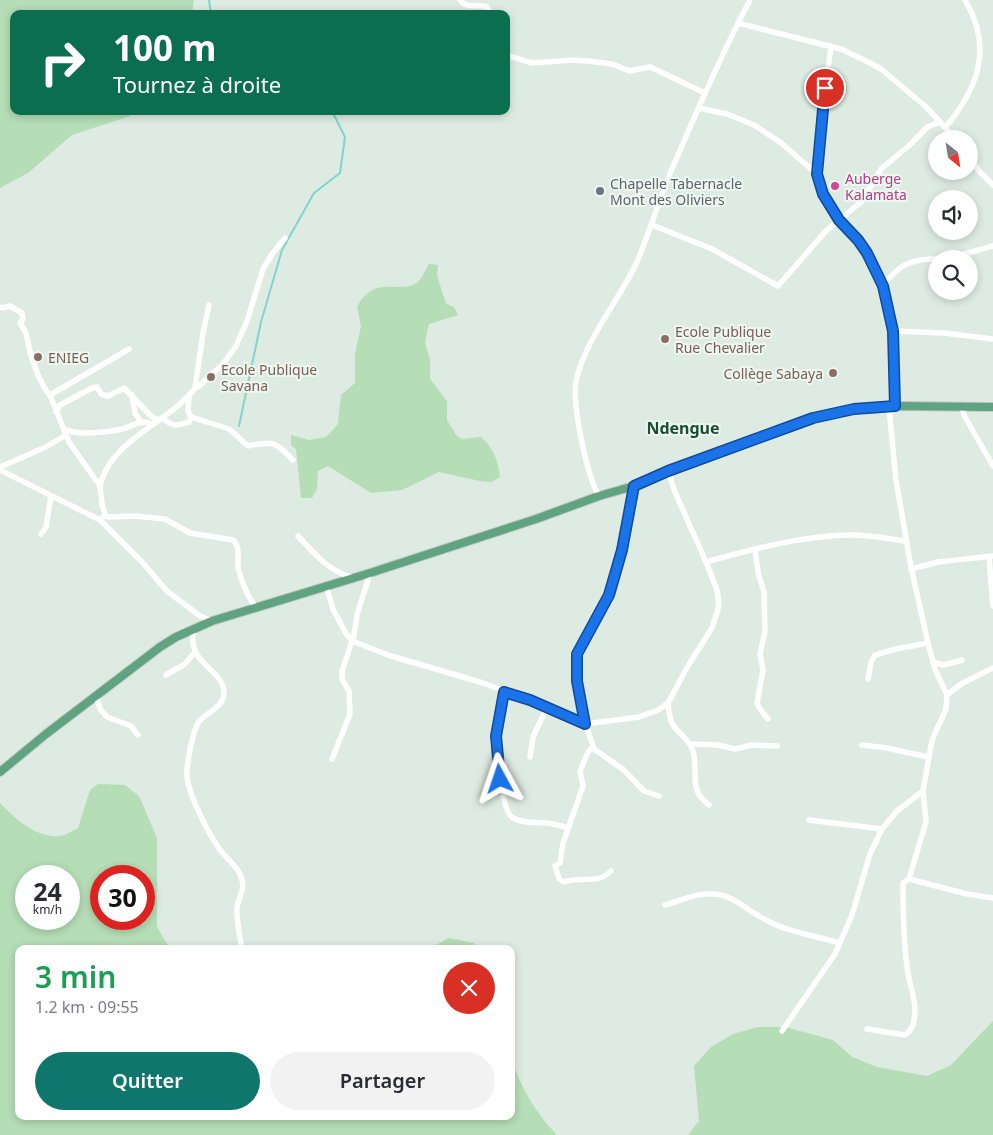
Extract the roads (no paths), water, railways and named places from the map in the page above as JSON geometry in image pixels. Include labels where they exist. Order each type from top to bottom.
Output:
[{"type":"main road","points":[[0,772],[160,647],[194,628],[212,621],[370,573],[634,486],[668,471],[813,418],[854,409],[892,406],[993,407]]},
{"type":"street","points":[[460,0],[468,6],[487,7],[489,10]]},
{"type":"street","points":[[599,496],[592,479],[579,429],[575,403],[576,383],[588,349],[634,267],[652,225],[669,176],[705,93],[750,0]]},
{"type":"street","points":[[965,0],[974,8],[985,31]]},
{"type":"street","points":[[738,23],[831,47],[857,56],[881,69],[925,106],[945,128],[973,93],[985,68]]},
{"type":"street","points":[[831,47],[817,174],[823,194],[839,220],[867,253],[883,286],[893,331],[892,406],[896,480],[911,569],[928,643],[933,662],[947,695],[946,709],[936,729],[928,757],[923,790],[926,822],[909,879],[903,883],[906,965],[915,1007],[913,1026],[910,1032],[904,1035],[867,1029]]},
{"type":"street","points":[[510,57],[532,63],[573,60],[588,61],[612,64],[629,71],[650,67],[705,93]]},
{"type":"street","points":[[699,108],[727,114],[754,125],[780,142],[817,174]]},
{"type":"street","points":[[652,225],[712,249],[778,286],[811,246],[862,201],[881,170],[927,127],[940,122]]},
{"type":"street","points":[[978,168],[993,185]]},
{"type":"street","points":[[103,518],[100,486],[108,466],[114,457],[189,395],[223,364],[236,346],[247,321],[263,269],[285,238]]},
{"type":"street","points":[[978,250],[993,246]]},
{"type":"street","points":[[883,286],[893,274],[905,265],[915,260],[928,260]]},
{"type":"street","points":[[195,388],[209,305]]},
{"type":"street","points":[[0,307],[10,306],[22,313],[23,319],[20,323],[26,333],[31,356],[38,375],[50,395],[73,450],[100,486]]},
{"type":"street","points":[[893,331],[944,333],[993,339]]},
{"type":"street","points":[[50,395],[129,349]]},
{"type":"street","points":[[56,412],[60,405],[90,389],[96,387],[101,394],[108,396],[124,388],[152,417],[178,426],[189,422],[191,417]]},
{"type":"street","points":[[132,395],[135,413],[141,422]]},
{"type":"street","points":[[189,395],[188,411],[191,417],[230,428],[248,446],[267,442],[280,446],[293,460]]},
{"type":"street","points":[[961,406],[965,417],[993,466]]},
{"type":"street","points":[[0,469],[37,451],[65,432],[111,431],[145,421],[152,424]]},
{"type":"street","points":[[0,469],[51,496],[103,518],[167,591],[200,616],[212,621]]},
{"type":"street","points":[[326,586],[336,615],[352,641],[391,656],[480,682],[547,707],[585,724],[639,717],[658,710],[668,703],[689,664],[712,628],[719,604],[717,590],[675,492],[668,471]]},
{"type":"street","points":[[634,486],[622,550],[609,595],[577,654],[577,681],[585,724],[594,749],[624,770],[644,791],[659,796]]},
{"type":"street","points":[[41,534],[46,527],[51,496]]},
{"type":"street","points":[[103,518],[134,516],[165,519],[190,533],[233,540],[238,548],[240,572],[246,591],[256,607]]},
{"type":"street","points":[[706,562],[788,542],[845,535],[906,541]]},
{"type":"street","points":[[298,536],[328,567],[342,575],[354,578]]},
{"type":"street","points":[[755,549],[758,572],[764,592],[765,631],[760,654],[763,666],[758,702],[760,709],[768,718]]},
{"type":"street","points":[[911,569],[938,562],[991,556],[993,606]]},
{"type":"street","points":[[332,760],[350,714],[349,690],[342,676],[357,615],[370,573]]},
{"type":"street","points":[[194,628],[192,641],[196,652],[199,658],[220,681],[224,699],[198,723],[187,769],[188,788],[218,848],[239,871],[241,876],[243,891],[237,906],[242,945]]},
{"type":"street","points":[[868,678],[871,662],[875,655],[888,650],[928,643]]},
{"type":"street","points":[[166,675],[185,664],[196,652]]},
{"type":"street","points":[[933,662],[944,665],[962,660]]},
{"type":"street","points":[[947,695],[961,684],[993,668]]},
{"type":"street","points":[[504,692],[498,719],[496,744],[500,779],[508,812],[511,817],[518,820],[548,823],[569,828]]},
{"type":"street","points":[[96,696],[100,709],[107,717],[131,726],[138,735]]},
{"type":"street","points":[[668,703],[670,720],[690,744],[695,758],[694,779],[697,792],[709,805]]},
{"type":"street","points":[[530,757],[533,737],[547,707]]},
{"type":"street","points":[[690,744],[718,745],[735,749],[752,745],[777,746]]},
{"type":"street","points":[[862,746],[887,748],[928,757]]},
{"type":"street","points":[[594,749],[590,749],[588,752],[580,771],[584,786],[562,848],[560,863],[555,866],[560,881],[564,882],[576,878],[594,879],[604,877],[611,871]]},
{"type":"street","points":[[782,1031],[828,967],[840,943],[859,893],[870,854],[882,829],[897,811],[923,790]]},
{"type":"street","points":[[809,820],[882,829]]},
{"type":"street","points":[[909,879],[967,894],[993,898]]},
{"type":"street","points":[[665,905],[701,895],[715,894],[744,906],[766,920],[789,931],[840,943]]},
{"type":"waterway","points":[[209,0],[210,10]]},
{"type":"waterway","points":[[239,426],[261,322],[282,250],[314,193],[340,173],[345,137],[334,115]]},
{"type":"place","name":"Auberge Kalamata","points":[[835,186]]},
{"type":"place","name":"Chapelle Tabernacle Mont des Oliviers","points":[[600,191]]},
{"type":"place","name":"Ecole Publique Rue Chevalier","points":[[665,339]]},
{"type":"place","name":"ENIEG","points":[[38,357]]},
{"type":"place","name":"Collège Sabaya","points":[[833,373]]},
{"type":"place","name":"Ecole Publique Savana","points":[[211,377]]},
{"type":"district","name":"Ndengue","points":[[683,428]]}]
